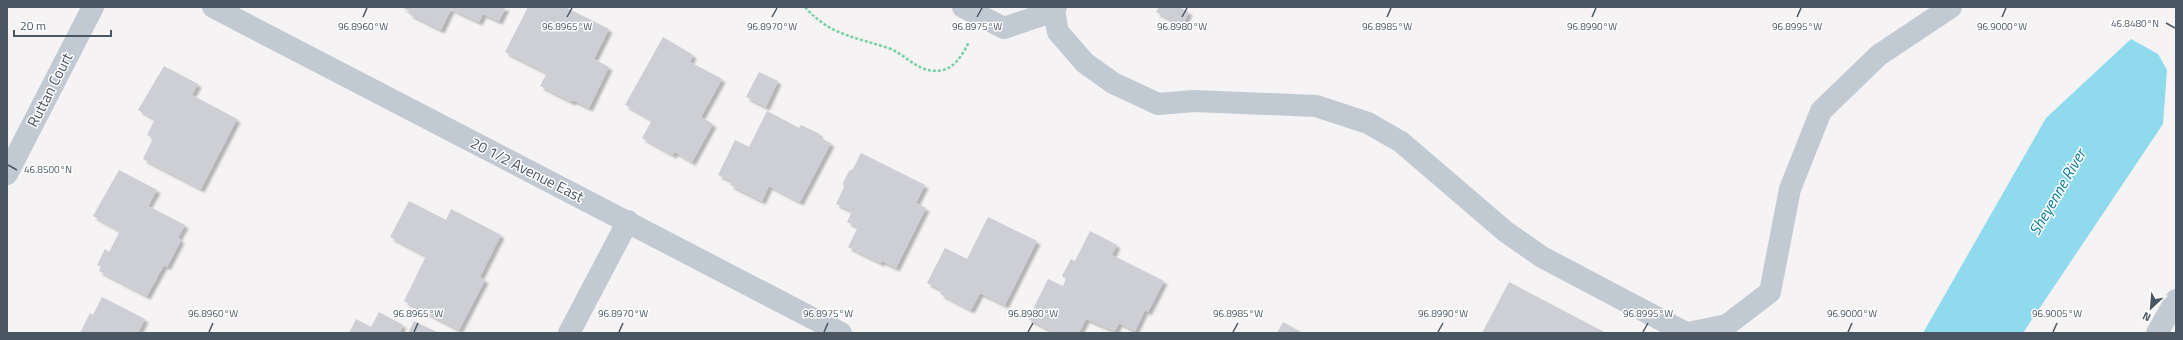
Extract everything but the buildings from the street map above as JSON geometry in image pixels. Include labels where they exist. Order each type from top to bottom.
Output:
[{"type":"street","name":"Ruttan Court","points":[[7,174],[93,7]]},
{"type":"street","name":"20 1/2 Avenue East","points":[[213,7],[628,221],[841,333]]},
{"type":"street","points":[[963,7],[1004,28],[1055,9],[1058,32],[1085,63],[1113,83],[1158,104],[1194,101],[1316,106],[1368,123],[1402,142],[1506,232],[1542,257],[1687,333],[1727,325],[1770,292],[1790,189],[1821,110],[1879,55],[1951,7]]},
{"type":"street","points":[[569,333],[628,221]]},
{"type":"street","points":[[2157,333],[2176,300]]},
{"type":"path","points":[[805,7],[818,21],[832,30],[852,39],[892,50],[915,65],[928,71],[943,70],[952,66],[963,54],[982,17]]},
{"type":"water","name":"Sheyenne River","points":[[2131,39],[2158,54],[2167,70],[2163,124],[2023,333],[1923,333],[2046,118]]}]
